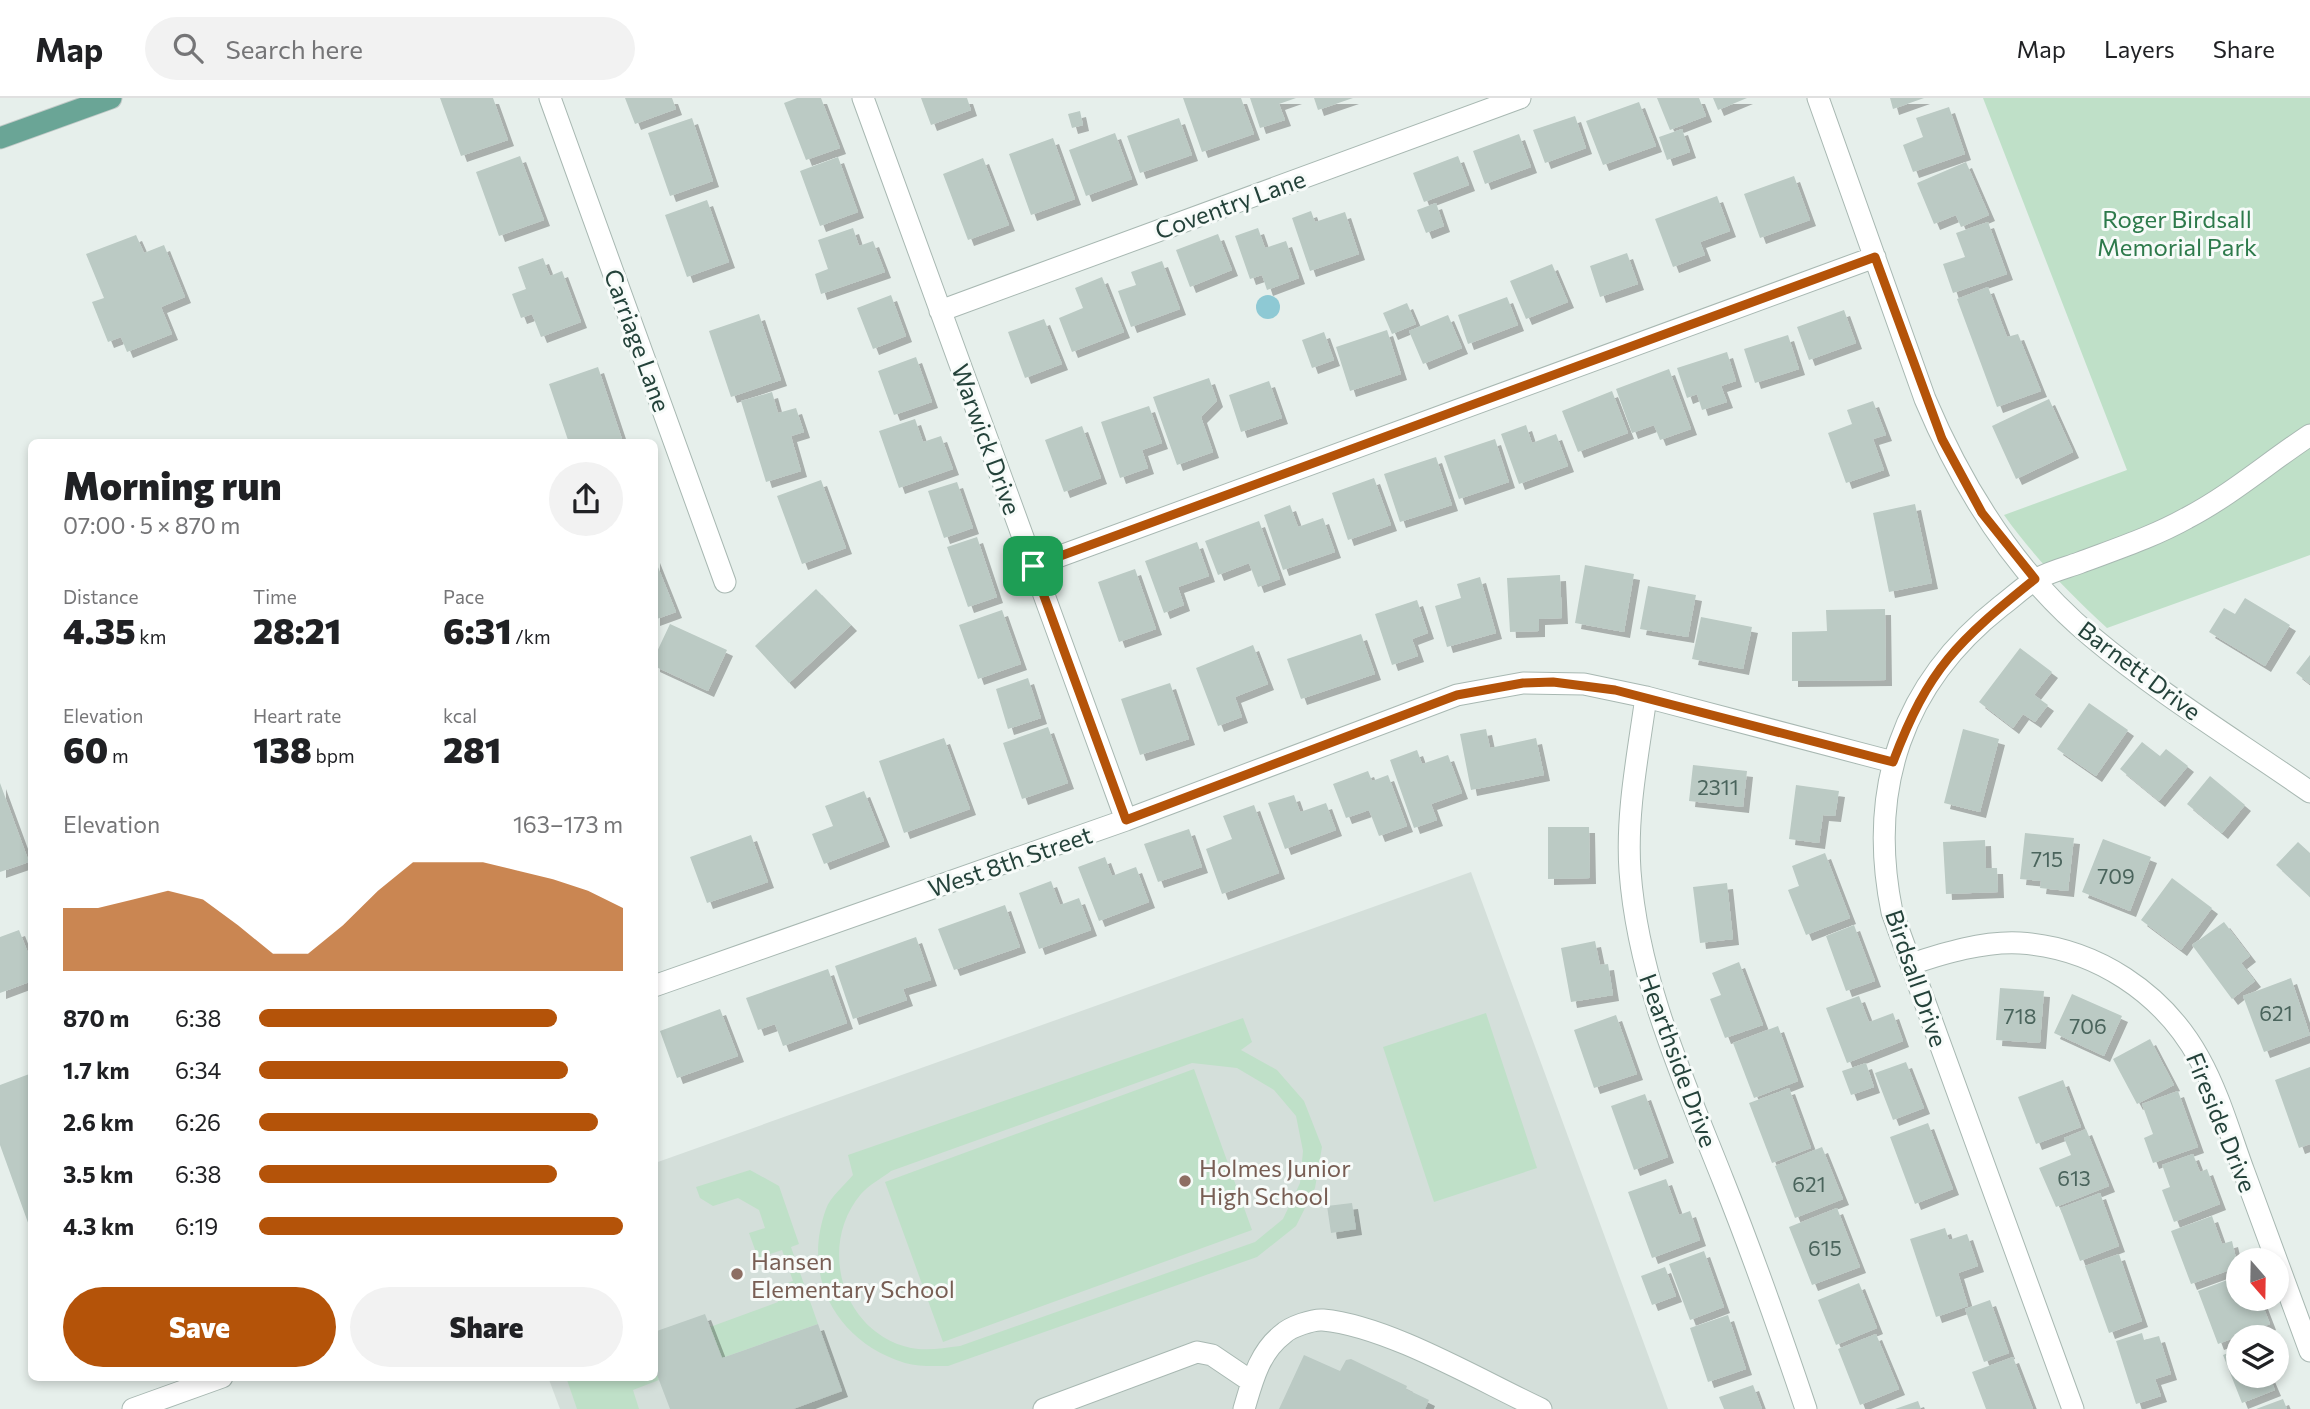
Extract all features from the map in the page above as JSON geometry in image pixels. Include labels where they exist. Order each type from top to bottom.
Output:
[{"type":"main road","points":[[0,138],[111,98]]},
{"type":"street","name":"Carriage Lane","points":[[550,98],[726,582]]},
{"type":"street","name":"Warwick Drive","points":[[863,98],[1126,820]]},
{"type":"street","name":"Coventry Lane","points":[[940,311],[1520,98]]},
{"type":"street","name":"Barnett Drive","points":[[1818,98],[1942,439],[1982,513],[2035,579],[2091,637],[2310,792]]},
{"type":"street","points":[[1033,566],[1875,257]]},
{"type":"street","name":"Birdsall Drive","points":[[2073,1409],[1892,912],[1884,853],[1884,821],[1893,762],[1911,714],[1938,669],[1982,621],[2035,579],[2142,540],[2186,519],[2310,435]]},
{"type":"street","name":"West 8th Street","points":[[658,985],[1126,820],[1457,695],[1501,686],[1553,682],[1646,697],[1893,762]]},
{"type":"street","name":"Hearthside Drive","points":[[1646,697],[1632,789],[1630,832],[1630,870],[1642,955],[1665,1033],[1757,1266],[1806,1409]]},
{"type":"street","name":"Fireside Drive","points":[[1911,964],[1963,950],[2020,943],[2075,954],[2102,964],[2150,995],[2185,1035],[2212,1084],[2310,1350]]},
{"type":"street","points":[[1244,1409],[1252,1382],[1266,1352],[1284,1332],[1320,1319],[1372,1329],[1541,1409]]},
{"type":"street","points":[[1044,1409],[1198,1352],[1212,1355],[1252,1382]]},
{"type":"street","points":[[133,1409],[211,1381]]},
{"type":"shaded area","name":"Holmes Junior High School","points":[[1471,872],[1668,1409],[560,1409],[550,1381],[658,1381],[658,1162]]},
{"type":"green space","name":"Roger Birdsall Memorial Park","points":[[1983,98],[2310,98],[2310,555],[2107,628],[2052,574],[2004,515],[2127,470]]},
{"type":"green space","points":[[1486,1013],[1537,1168],[1434,1202],[1383,1047]]},
{"type":"green space","points":[[1243,1018],[1252,1042],[1241,1050],[1277,1070],[1304,1101],[1322,1147],[1315,1188],[1296,1226],[1257,1257],[948,1366],[910,1364],[881,1353],[860,1340],[831,1304],[822,1283],[818,1259],[819,1235],[828,1205],[853,1175],[848,1155]],"holes":[[[1192,1063],[1237,1068],[1274,1090],[1296,1116],[1303,1151],[1300,1183],[1283,1219],[1255,1242],[960,1346],[911,1348],[887,1339],[868,1325],[853,1306],[844,1285],[839,1262],[841,1238],[848,1215],[861,1194],[891,1171]]]},
{"type":"green space","points":[[1194,1069],[1252,1230],[943,1342],[885,1182]]},
{"type":"green space","points":[[750,1170],[779,1186],[799,1244],[791,1247],[818,1324],[722,1358],[710,1327],[778,1302],[774,1288],[793,1281],[782,1250],[758,1258],[749,1233],[765,1228],[759,1210],[738,1198],[713,1206],[700,1198],[696,1187]]},
{"type":"green space","points":[[567,1381],[656,1381],[633,1390],[639,1409],[577,1409]]},
{"type":"water","points":[[1268,295],[1276,299],[1280,307],[1276,315],[1268,319],[1260,315],[1256,307],[1260,299]]},
{"type":"building","points":[[440,98],[493,98],[508,140],[461,156]]},
{"type":"building","points":[[625,98],[672,98],[676,109],[635,124]]},
{"type":"building","points":[[797,98],[821,98],[840,148],[806,160],[784,103]]},
{"type":"building","points":[[921,98],[967,98],[971,110],[931,125]]},
{"type":"building","points":[[1183,98],[1241,98],[1254,134],[1202,152]]},
{"type":"building","points":[[1250,98],[1296,98],[1279,104],[1285,120],[1260,128]]},
{"type":"building","points":[[1314,98],[1353,98],[1318,110]]},
{"type":"building","points":[[1657,98],[1699,98],[1706,116],[1670,130]]},
{"type":"building","points":[[1713,98],[1747,98],[1718,110]]},
{"type":"building","points":[[1890,98],[1924,98],[1893,109]]},
{"type":"building","points":[[1639,102],[1656,146],[1603,165],[1586,121]]},
{"type":"building","points":[[1949,107],[1965,154],[1913,172],[1903,145],[1923,137],[1916,118]]},
{"type":"building","points":[[1080,111],[1083,125],[1072,128],[1068,114]]},
{"type":"building","points":[[1575,116],[1586,148],[1545,163],[1533,130]]},
{"type":"building","points":[[692,118],[713,181],[670,196],[648,133]]},
{"type":"building","points":[[1179,118],[1192,155],[1140,173],[1127,136]]},
{"type":"building","points":[[1682,129],[1690,152],[1667,160],[1659,137]]},
{"type":"building","points":[[1115,133],[1132,179],[1086,196],[1069,150]]},
{"type":"building","points":[[1519,134],[1531,167],[1485,184],[1473,151]]},
{"type":"building","points":[[1053,138],[1075,199],[1031,215],[1009,154]]},
{"type":"building","points":[[520,156],[544,220],[499,236],[476,172]]},
{"type":"building","points":[[1458,156],[1469,185],[1424,202],[1413,173]]},
{"type":"building","points":[[838,157],[858,212],[820,226],[800,171]]},
{"type":"building","points":[[983,158],[1009,225],[968,240],[943,174]]},
{"type":"building","points":[[1966,162],[1989,215],[1961,227],[1956,215],[1934,224],[1917,183]]},
{"type":"building","points":[[1794,176],[1810,220],[1760,238],[1744,194]]},
{"type":"building","points":[[1717,196],[1730,231],[1700,242],[1705,255],[1673,267],[1655,219]]},
{"type":"building","points":[[707,200],[729,262],[687,277],[665,215]]},
{"type":"building","points":[[1436,203],[1444,226],[1426,233],[1417,210]]},
{"type":"building","points":[[1311,211],[1315,222],[1345,212],[1359,254],[1310,271],[1292,218]]},
{"type":"building","points":[[1988,222],[2007,274],[1953,293],[1943,264],[1965,257],[1956,233]]},
{"type":"building","points":[[853,228],[859,246],[873,241],[885,272],[821,294],[815,274],[828,269],[818,240]]},
{"type":"building","points":[[1258,228],[1265,248],[1286,241],[1299,278],[1267,290],[1262,275],[1250,279],[1235,236]]},
{"type":"building","points":[[1218,234],[1232,270],[1190,287],[1176,250]]},
{"type":"building","points":[[136,235],[144,253],[164,245],[185,297],[161,307],[172,334],[127,352],[121,337],[108,342],[92,302],[104,298],[86,254]]},
{"type":"building","points":[[1627,253],[1638,284],[1600,297],[1590,266]]},
{"type":"building","points":[[543,258],[550,276],[562,271],[581,322],[541,337],[532,314],[521,318],[512,294],[526,289],[518,267]]},
{"type":"building","points":[[1162,261],[1180,309],[1131,327],[1118,291],[1136,285],[1131,272]]},
{"type":"building","points":[[1552,264],[1568,302],[1526,319],[1510,281]]},
{"type":"building","points":[[1102,277],[1124,332],[1072,352],[1059,318],[1083,308],[1075,288]]},
{"type":"building","points":[[1988,287],[2007,337],[2018,334],[2041,391],[1997,407],[1957,299]]},
{"type":"building","points":[[891,295],[906,336],[873,349],[857,308]]},
{"type":"building","points":[[1507,297],[1518,325],[1468,344],[1458,315]]},
{"type":"building","points":[[1407,303],[1416,324],[1392,334],[1383,313]]},
{"type":"building","points":[[1844,310],[1856,343],[1809,360],[1797,327]]},
{"type":"building","points":[[759,314],[781,380],[731,397],[709,331]]},
{"type":"building","points":[[1448,315],[1462,348],[1423,364],[1409,331]]},
{"type":"building","points":[[1044,319],[1062,364],[1025,378],[1008,332]]},
{"type":"building","points":[[1387,330],[1401,374],[1350,391],[1336,347]]},
{"type":"building","points":[[1324,332],[1334,360],[1312,368],[1302,340]]},
{"type":"building","points":[[1788,335],[1799,369],[1755,383],[1744,349]]},
{"type":"building","points":[[1727,352],[1736,381],[1721,386],[1727,402],[1702,410],[1697,394],[1687,398],[1677,368]]},
{"type":"building","points":[[916,357],[932,402],[894,415],[878,371]]},
{"type":"building","points":[[598,367],[622,439],[568,439],[549,384]]},
{"type":"building","points":[[1669,369],[1691,429],[1660,440],[1654,425],[1632,433],[1616,389]]},
{"type":"building","points":[[1209,378],[1217,401],[1201,417],[1213,452],[1177,465],[1153,397]]},
{"type":"building","points":[[1269,381],[1282,418],[1241,432],[1229,395]]},
{"type":"building","points":[[1612,391],[1628,433],[1578,452],[1562,411]]},
{"type":"building","points":[[772,392],[778,413],[796,408],[804,432],[791,436],[801,471],[766,482],[741,401]]},
{"type":"building","points":[[2049,399],[2073,452],[2016,479],[1992,426]]},
{"type":"building","points":[[1873,401],[1886,435],[1873,439],[1884,470],[1846,483],[1828,433],[1852,424],[1847,410]]},
{"type":"building","points":[[1149,406],[1162,443],[1142,450],[1148,468],[1120,478],[1101,422]]},
{"type":"building","points":[[915,419],[923,442],[941,436],[953,469],[899,488],[879,431]]},
{"type":"building","points":[[1526,425],[1532,443],[1556,434],[1568,466],[1519,484],[1501,434]]},
{"type":"building","points":[[1082,426],[1101,478],[1064,492],[1045,440]]},
{"type":"building","points":[[1495,439],[1509,482],[1459,499],[1444,456]]},
{"type":"building","points":[[1436,457],[1452,505],[1400,522],[1384,474]]},
{"type":"building","points":[[1374,478],[1391,525],[1348,540],[1332,493]]},
{"type":"building","points":[[821,480],[846,548],[802,564],[777,496]]},
{"type":"building","points":[[957,482],[973,528],[944,538],[928,491]]},
{"type":"building","points":[[1915,504],[1932,583],[1889,592],[1873,513]]},
{"type":"building","points":[[1290,505],[1298,527],[1323,518],[1335,552],[1283,570],[1264,515]]},
{"type":"building","points":[[1259,521],[1280,579],[1258,587],[1249,563],[1218,575],[1205,541]]},
{"type":"building","points":[[977,537],[997,597],[968,607],[947,547]]},
{"type":"building","points":[[1197,542],[1209,576],[1178,587],[1184,605],[1164,613],[1145,561]]},
{"type":"building","points":[[1585,565],[1634,574],[1624,632],[1575,623]]},
{"type":"building","points":[[658,567],[676,612],[658,619]]},
{"type":"building","points":[[1135,569],[1156,629],[1119,642],[1098,582]]},
{"type":"building","points":[[1560,575],[1562,618],[1539,619],[1539,631],[1510,632],[1507,578]]},
{"type":"building","points":[[1480,577],[1496,633],[1447,647],[1435,606],[1461,598],[1457,584]]},
{"type":"building","points":[[1648,586],[1696,595],[1688,637],[1640,629]]},
{"type":"building","points":[[816,589],[851,625],[789,683],[755,646]]},
{"type":"building","points":[[2245,598],[2290,625],[2265,666],[2209,632],[2224,608],[2235,614]]},
{"type":"building","points":[[1417,600],[1428,633],[1412,639],[1418,656],[1392,665],[1375,614]]},
{"type":"building","points":[[1885,609],[1886,680],[1792,681],[1792,632],[1827,631],[1826,610]]},
{"type":"building","points":[[1002,610],[1021,664],[978,679],[959,625]]},
{"type":"building","points":[[1701,617],[1752,627],[1743,669],[1692,659]]},
{"type":"building","points":[[670,624],[727,650],[708,691],[658,668],[658,650]]},
{"type":"building","points":[[1361,634],[1375,674],[1301,699],[1287,659]]},
{"type":"building","points":[[1253,645],[1268,684],[1235,697],[1242,717],[1218,726],[1196,668]]},
{"type":"building","points":[[2020,648],[2052,672],[2034,695],[2048,705],[2035,722],[2023,714],[2013,728],[1979,702]]},
{"type":"building","points":[[2310,655],[2310,684],[2296,673]]},
{"type":"building","points":[[1028,678],[1041,718],[1008,729],[996,689]]},
{"type":"building","points":[[1170,683],[1189,739],[1140,755],[1121,699]]},
{"type":"building","points":[[2089,703],[2128,730],[2096,776],[2057,749]]},
{"type":"building","points":[[1048,727],[1068,783],[1022,799],[1003,743]]},
{"type":"building","points":[[1486,729],[1490,748],[1536,738],[1544,775],[1471,790],[1460,734]]},
{"type":"building","points":[[1963,729],[1999,739],[1980,812],[1944,803]]},
{"type":"building","points":[[944,738],[970,809],[904,833],[879,761]]},
{"type":"building","points":[[2142,742],[2160,756],[2166,749],[2188,766],[2159,801],[2120,769]]},
{"type":"building","points":[[1417,750],[1422,764],[1448,755],[1462,793],[1431,804],[1437,820],[1414,828],[1390,760]]},
{"type":"building","points":[[1693,765],[1747,771],[1743,807],[1689,801]]},
{"type":"building","points":[[1368,771],[1372,781],[1388,775],[1407,826],[1379,836],[1369,810],[1346,818],[1333,784]]},
{"type":"building","points":[[2210,776],[2245,805],[2222,833],[2187,804]]},
{"type":"building","points":[[0,783],[28,862],[0,872]]},
{"type":"building","points":[[1796,785],[1839,791],[1835,816],[1823,815],[1819,843],[1789,839]]},
{"type":"building","points":[[864,791],[884,841],[824,864],[812,834],[833,826],[825,806]]},
{"type":"building","points":[[1294,795],[1300,812],[1326,803],[1336,830],[1285,849],[1268,803]]},
{"type":"building","points":[[1254,805],[1279,873],[1222,894],[1206,849],[1232,839],[1223,816]]},
{"type":"building","points":[[1548,827],[1589,827],[1590,878],[1548,879]]},
{"type":"building","points":[[1189,829],[1202,867],[1158,882],[1144,844]]},
{"type":"building","points":[[2025,833],[2074,838],[2068,891],[2040,888],[2041,881],[2020,879]]},
{"type":"building","points":[[751,835],[768,882],[707,903],[690,857]]},
{"type":"building","points":[[2103,839],[2151,857],[2130,911],[2082,892]]},
{"type":"building","points":[[1985,840],[1986,868],[1997,868],[1998,892],[1946,894],[1943,842]]},
{"type":"building","points":[[2298,842],[2310,853],[2310,897],[2276,865]]},
{"type":"building","points":[[1825,853],[1850,918],[1806,935],[1788,890],[1799,886],[1792,866]]},
{"type":"building","points":[[1105,857],[1112,876],[1136,867],[1149,902],[1099,921],[1078,867]]},
{"type":"building","points":[[2172,878],[2212,908],[2181,950],[2141,920]]},
{"type":"building","points":[[1051,881],[1060,905],[1079,898],[1091,930],[1039,949],[1019,893]]},
{"type":"building","points":[[1727,883],[1733,939],[1700,943],[1693,887]]},
{"type":"building","points":[[1005,905],[1020,947],[954,970],[938,929]]},
{"type":"building","points":[[2224,922],[2250,956],[2241,963],[2255,981],[2232,999],[2192,945]]},
{"type":"building","points":[[1854,925],[1875,981],[1846,991],[1826,936]]},
{"type":"building","points":[[19,930],[28,953],[28,982],[0,993],[0,937]]},
{"type":"building","points":[[916,937],[931,980],[903,989],[907,1000],[853,1019],[835,966]]},
{"type":"building","points":[[1595,941],[1600,965],[1608,964],[1613,995],[1571,1002],[1561,948]]},
{"type":"building","points":[[1739,962],[1763,1025],[1725,1038],[1710,999],[1721,995],[1712,973]]},
{"type":"building","points":[[828,969],[847,1023],[783,1046],[775,1024],[758,1030],[746,998]]},
{"type":"building","points":[[2291,978],[2310,1035],[2264,1052],[2243,996]]},
{"type":"building","points":[[2000,988],[2044,991],[2040,1043],[1996,1040]]},
{"type":"building","points":[[2072,994],[2122,1016],[2104,1056],[2054,1033]]},
{"type":"building","points":[[1859,996],[1869,1022],[1893,1013],[1903,1041],[1847,1063],[1826,1008]]},
{"type":"building","points":[[720,1009],[738,1056],[677,1078],[660,1031]]},
{"type":"building","points":[[1616,1015],[1637,1074],[1594,1088],[1574,1030]]},
{"type":"building","points":[[1778,1026],[1798,1081],[1754,1098],[1733,1043]]},
{"type":"building","points":[[2150,1039],[2174,1085],[2137,1104],[2113,1059]]},
{"type":"building","points":[[1906,1062],[1924,1108],[1893,1120],[1875,1073]]},
{"type":"building","points":[[1866,1063],[1874,1087],[1851,1095],[1842,1071]]},
{"type":"building","points":[[2310,1067],[2310,1144],[2299,1148],[2275,1080]]},
{"type":"building","points":[[28,1074],[28,1223],[0,1145],[0,1085]]},
{"type":"building","points":[[2063,1080],[2081,1127],[2036,1144],[2018,1097]]},
{"type":"building","points":[[1789,1088],[1811,1148],[1772,1163],[1749,1103]]},
{"type":"building","points":[[2178,1091],[2198,1147],[2153,1163],[2144,1138],[2153,1134],[2142,1104]]},
{"type":"building","points":[[1645,1094],[1668,1157],[1634,1170],[1611,1106]]},
{"type":"building","points":[[1928,1123],[1953,1189],[1915,1204],[1890,1137]]},
{"type":"building","points":[[2086,1129],[2109,1186],[2056,1207],[2039,1168],[2071,1155],[2064,1138]]},
{"type":"building","points":[[1822,1147],[1843,1199],[1795,1218],[1775,1166]]},
{"type":"building","points":[[2193,1154],[2200,1172],[2207,1169],[2220,1204],[2174,1222],[2162,1190],[2170,1187],[2162,1165]]},
{"type":"building","points":[[1666,1179],[1679,1215],[1690,1211],[1700,1240],[1652,1258],[1628,1192]]},
{"type":"building","points":[[2100,1193],[2119,1246],[2080,1261],[2060,1208]]},
{"type":"building","points":[[1352,1203],[1356,1229],[1331,1233],[1327,1206]]},
{"type":"building","points":[[1837,1208],[1860,1267],[1812,1285],[1789,1227]]},
{"type":"building","points":[[2212,1216],[2222,1244],[2232,1241],[2234,1248],[2226,1248],[2226,1271],[2191,1284],[2171,1231]]},
{"type":"building","points":[[1945,1228],[1949,1240],[1967,1234],[1978,1266],[1958,1273],[1968,1306],[1936,1317],[1910,1239]]},
{"type":"building","points":[[1704,1251],[1724,1307],[1690,1320],[1669,1264]]},
{"type":"building","points":[[2119,1254],[2142,1321],[2109,1333],[2085,1266]]},
{"type":"building","points":[[1665,1267],[1676,1296],[1652,1305],[1641,1276]]},
{"type":"building","points":[[2226,1280],[2226,1311],[2265,1311],[2270,1324],[2226,1325],[2226,1341],[2218,1344],[2198,1291]]},
{"type":"building","points":[[1859,1283],[1877,1328],[1836,1345],[1818,1300]]},
{"type":"building","points":[[1990,1300],[2009,1353],[1984,1362],[1965,1309]]},
{"type":"building","points":[[705,1314],[722,1358],[818,1324],[842,1391],[793,1409],[670,1409],[658,1378],[658,1331]]},
{"type":"building","points":[[1728,1315],[1746,1369],[1708,1382],[1690,1328]]},
{"type":"building","points":[[2142,1333],[2144,1340],[2159,1336],[2171,1374],[2155,1379],[2161,1396],[2136,1404],[2116,1341]]},
{"type":"building","points":[[1876,1334],[1899,1389],[1860,1405],[1838,1349]]},
{"type":"building","points":[[1304,1355],[1340,1371],[1346,1360],[1351,1359],[1407,1386],[1406,1389],[1429,1400],[1425,1409],[1279,1409]]},
{"type":"building","points":[[2013,1357],[2033,1409],[1986,1409],[1972,1372]]},
{"type":"building","points":[[1753,1385],[1762,1409],[1724,1409],[1719,1397]]},
{"type":"building","points":[[2236,1388],[2274,1388],[2275,1390],[2242,1403]]},
{"type":"building","points":[[2283,1399],[2287,1409],[2256,1409]]},
{"type":"building","points":[[1918,1401],[1921,1409],[1895,1409]]},
{"type":"place","name":"Holmes Junior High School","points":[[1185,1181]]},
{"type":"place","name":"Hansen Elementary School","points":[[737,1274]]},
{"type":"route","points":[[1875,257],[1925,399],[1942,439],[1982,513],[2035,579],[1982,621],[1958,644],[1938,669],[1911,714],[1893,762],[1615,690],[1584,684],[1523,683],[1457,695],[1126,820],[1033,566],[1875,257]]}]
